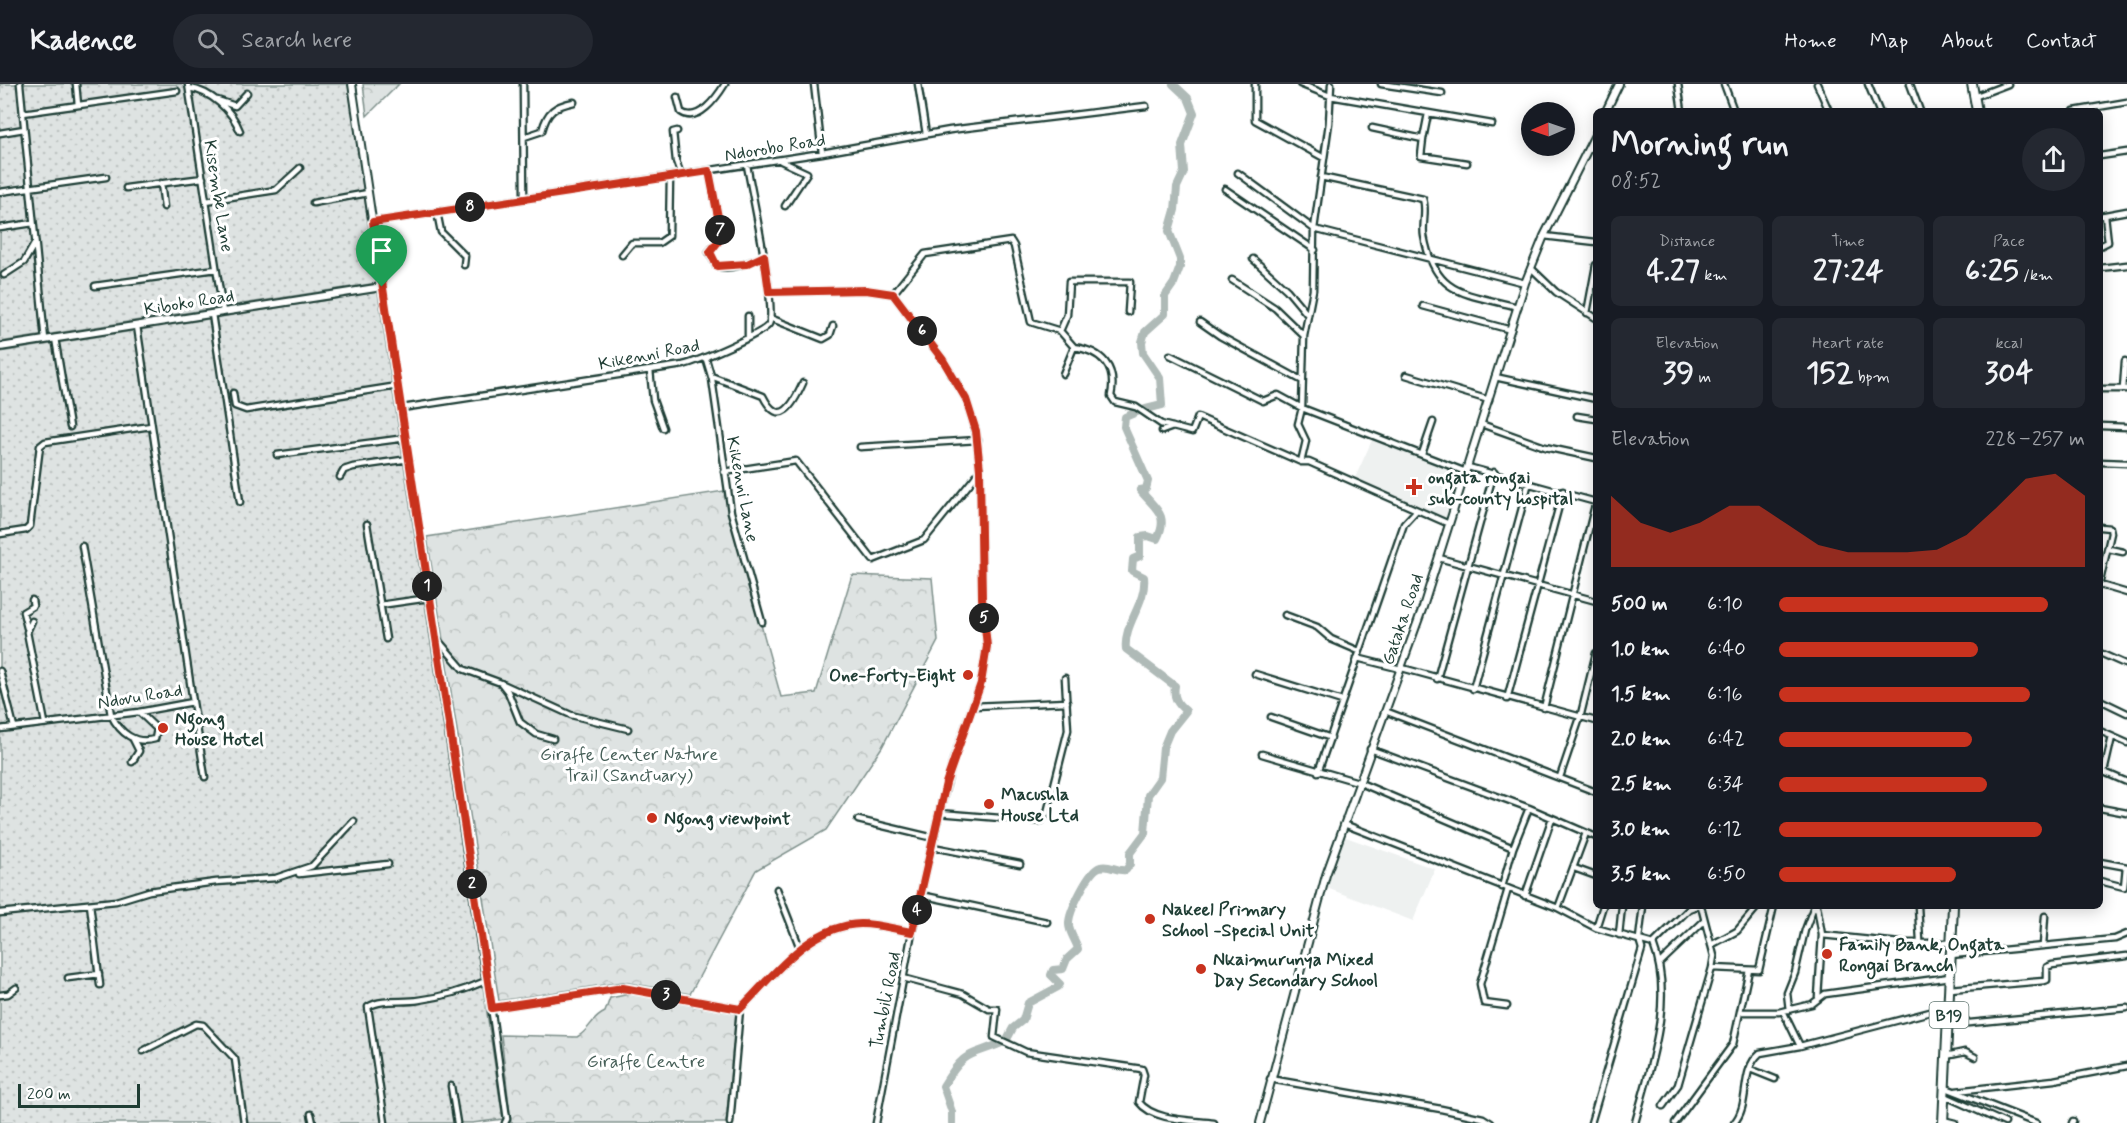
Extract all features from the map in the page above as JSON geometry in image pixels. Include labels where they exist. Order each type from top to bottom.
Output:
[{"type":"highway","points":[[1972,84],[1976,108]]},
{"type":"highway","name":"B19","points":[[1943,1122],[1953,909]]},
{"type":"street","points":[[20,84],[45,340]]},
{"type":"street","points":[[76,84],[78,105]]},
{"type":"street","points":[[352,84],[486,983],[492,1008],[507,1119],[505,1123]]},
{"type":"street","points":[[523,84],[524,199]]},
{"type":"street","points":[[676,98],[681,112],[687,116],[694,115],[708,105],[725,84]]},
{"type":"street","points":[[813,84],[822,153]]},
{"type":"street","points":[[918,84],[926,134]]},
{"type":"street","points":[[1255,84],[1255,120],[1324,158]]},
{"type":"street","points":[[1300,84],[1330,96],[1492,124]]},
{"type":"street","points":[[1301,462],[1306,441],[1299,424],[1302,408],[1304,336],[1313,290],[1314,230],[1322,177],[1331,84]]},
{"type":"street","points":[[1382,84],[1442,93]]},
{"type":"street","points":[[1607,108],[1619,84]]},
{"type":"street","points":[[1678,84],[1682,108]]},
{"type":"street","points":[[1724,84],[1734,108]]},
{"type":"street","points":[[1817,84],[1828,108]]},
{"type":"street","points":[[1868,84],[1878,108]]},
{"type":"street","points":[[1910,84],[1919,108]]},
{"type":"street","points":[[1974,97],[2008,84]]},
{"type":"street","points":[[188,86],[206,91],[235,120],[240,131]]},
{"type":"street","name":"Kisembe Lane","points":[[188,86],[223,312]]},
{"type":"street","points":[[22,113],[177,92]]},
{"type":"street","points":[[214,99],[235,105],[247,93]]},
{"type":"street","points":[[524,137],[542,131],[546,116],[552,110],[574,102]]},
{"type":"street","points":[[2092,108],[2127,102]]},
{"type":"street","name":"Ndorobo Road","points":[[373,222],[681,176],[926,134],[1146,106]]},
{"type":"street","points":[[1428,114],[1421,156],[1467,163]]},
{"type":"street","points":[[1372,128],[1423,139]]},
{"type":"street","points":[[0,133],[24,129]]},
{"type":"street","points":[[677,131],[673,132],[676,161],[681,176]]},
{"type":"street","name":"Gataka Road","points":[[1260,1123],[1312,920],[1358,782],[1402,669],[1512,330],[1525,283],[1544,236],[1592,150]]},
{"type":"street","points":[[2103,156],[2127,152]]},
{"type":"street","points":[[778,159],[807,173],[785,206]]},
{"type":"street","points":[[747,165],[764,256],[770,318],[823,339],[830,335],[833,326]]},
{"type":"street","points":[[206,201],[276,190],[300,168]]},
{"type":"street","points":[[709,171],[720,227],[718,234],[721,238],[710,250],[716,265],[722,268],[747,264],[764,256]]},
{"type":"street","points":[[1238,173],[1314,230],[1525,283]]},
{"type":"street","points":[[0,192],[106,177]]},
{"type":"street","points":[[622,255],[632,243],[659,243],[669,236],[670,177]]},
{"type":"street","points":[[1322,177],[1423,199],[1423,225],[1429,258],[1440,277],[1454,290],[1518,307]]},
{"type":"street","points":[[126,188],[203,178]]},
{"type":"street","points":[[161,183],[164,207]]},
{"type":"street","points":[[1225,189],[1315,250]]},
{"type":"street","points":[[313,203],[368,193]]},
{"type":"street","points":[[2103,245],[2108,243],[2103,215],[2127,211]]},
{"type":"street","points":[[437,212],[441,232],[465,256],[464,265]]},
{"type":"street","points":[[0,228],[33,223]]},
{"type":"street","points":[[2103,231],[2107,230]]},
{"type":"street","points":[[1544,236],[1593,243]]},
{"type":"street","points":[[769,292],[866,290],[893,294],[925,254],[1011,241],[1030,322],[1060,331],[1074,347],[1095,351],[1103,358],[1114,380],[1111,396],[1115,402],[1136,407],[1157,423],[1188,432],[1193,431],[1198,417],[1301,462],[1309,462],[1347,478],[1449,524]]},
{"type":"street","points":[[4,275],[24,262],[35,243]]},
{"type":"street","points":[[1253,259],[1287,290],[1307,314]]},
{"type":"street","points":[[2103,268],[2127,265]]},
{"type":"street","points":[[1531,268],[1556,292],[1593,316]]},
{"type":"street","points":[[95,286],[216,269]]},
{"type":"street","points":[[1232,280],[1275,308],[1304,336]]},
{"type":"street","points":[[1587,313],[1593,281]]},
{"type":"street","points":[[1060,331],[1066,315],[1069,282],[1130,282],[1128,312]]},
{"type":"street","name":"Kiboko Road","points":[[0,347],[382,287]]},
{"type":"street","name":"Tumbili Road","points":[[876,1123],[912,932],[939,813],[953,761],[974,706],[986,662],[987,646],[982,598],[978,440],[966,399],[943,360],[893,294]]},
{"type":"street","points":[[1424,306],[1512,330]]},
{"type":"street","points":[[212,314],[240,502]]},
{"type":"street","points":[[747,337],[748,316]]},
{"type":"street","name":"Kikenni Road","points":[[402,408],[650,370],[706,358],[767,326],[770,318]]},
{"type":"street","points":[[1200,322],[1229,341],[1301,380]]},
{"type":"street","name":"Ndovu Road","points":[[0,729],[139,712],[193,702],[137,326]]},
{"type":"street","points":[[55,338],[70,427]]},
{"type":"street","points":[[1063,374],[1074,347]]},
{"type":"street","points":[[1170,355],[1263,401],[1276,395],[1302,408],[1467,469],[1494,472],[1593,500]]},
{"type":"street","name":"Kikenni Lane","points":[[706,358],[711,376],[733,523],[762,622]]},
{"type":"street","points":[[2103,389],[2125,389],[2125,361]]},
{"type":"street","points":[[650,370],[653,400],[663,428]]},
{"type":"street","points":[[1406,375],[1489,400]]},
{"type":"street","points":[[711,376],[763,396],[770,408],[778,412],[789,410],[803,383]]},
{"type":"street","points":[[1495,377],[1593,398]]},
{"type":"street","points":[[233,393],[235,406],[246,410],[398,386]]},
{"type":"street","points":[[1577,416],[1593,419]]},
{"type":"street","points":[[1422,454],[1433,422]]},
{"type":"street","points":[[1481,424],[1545,447],[1593,457]]},
{"type":"street","points":[[0,534],[27,530],[30,526],[40,446],[45,442],[151,426]]},
{"type":"street","points":[[2103,426],[2127,427]]},
{"type":"street","points":[[1162,431],[1173,428]]},
{"type":"street","points":[[278,454],[406,438]]},
{"type":"street","points":[[860,447],[978,440]]},
{"type":"street","points":[[340,477],[344,470],[353,467],[409,459]]},
{"type":"street","points":[[724,472],[795,460],[873,560],[924,540],[980,470]]},
{"type":"street","points":[[2103,462],[2127,463]]},
{"type":"street","points":[[1437,679],[1494,472]]},
{"type":"street","points":[[1473,689],[1529,482]]},
{"type":"street","points":[[1507,699],[1563,491]]},
{"type":"street","points":[[1318,772],[1404,524],[1416,511]]},
{"type":"street","points":[[1544,708],[1593,513]]},
{"type":"street","points":[[367,524],[386,639]]},
{"type":"street","points":[[2103,527],[2110,528],[2109,549],[2103,572]]},
{"type":"street","points":[[82,546],[111,715],[116,724],[133,740],[139,751],[132,762]]},
{"type":"street","points":[[2109,549],[2123,552]]},
{"type":"street","points":[[1439,558],[1504,578],[1593,600]]},
{"type":"street","points":[[2103,584],[2127,593]]},
{"type":"street","points":[[380,605],[429,598]]},
{"type":"street","points":[[32,600],[33,606],[24,612],[45,723]]},
{"type":"street","points":[[1285,615],[1317,627],[1331,639],[1359,651]]},
{"type":"street","points":[[27,628],[33,621]]},
{"type":"street","points":[[435,637],[463,669],[501,683],[571,715],[628,729]]},
{"type":"street","points":[[2103,654],[2127,665]]},
{"type":"street","points":[[1357,658],[1593,720]]},
{"type":"street","points":[[1560,777],[1580,718],[1593,665]]},
{"type":"street","points":[[0,671],[15,727]]},
{"type":"street","points":[[1255,674],[1342,701]]},
{"type":"street","points":[[939,813],[1036,821],[1044,818],[1068,730],[1065,678]]},
{"type":"street","points":[[501,683],[508,692],[520,722],[536,734],[553,739]]},
{"type":"street","points":[[2103,701],[2127,713]]},
{"type":"street","points":[[193,702],[205,777]]},
{"type":"street","points":[[974,706],[1067,702]]},
{"type":"street","points":[[1385,711],[1593,791]]},
{"type":"street","points":[[133,740],[155,740],[158,735],[155,727],[139,712]]},
{"type":"street","points":[[1271,717],[1331,738]]},
{"type":"street","points":[[2103,732],[2127,743]]},
{"type":"street","points":[[2112,736],[2104,772],[2127,782]]},
{"type":"street","points":[[1370,749],[1529,808],[1593,836]]},
{"type":"street","points":[[1262,754],[1358,782],[1513,848]]},
{"type":"street","points":[[1502,886],[1513,848],[1529,808]]},
{"type":"street","points":[[2103,809],[2127,813]]},
{"type":"street","points":[[1525,896],[1552,818]]},
{"type":"street","points":[[858,820],[934,838]]},
{"type":"street","points":[[286,876],[315,864],[354,821]]},
{"type":"street","points":[[1344,824],[1558,909],[1596,928],[1653,944]]},
{"type":"street","points":[[1558,909],[1586,833]]},
{"type":"street","points":[[933,847],[1020,864]]},
{"type":"street","points":[[2103,863],[2127,867],[2126,887],[2103,882]]},
{"type":"street","points":[[0,913],[116,901],[159,890],[216,882],[261,881],[388,864]]},
{"type":"street","points":[[1574,868],[1593,875]]},
{"type":"street","points":[[777,889],[800,948]]},
{"type":"street","points":[[1507,1006],[1484,1003],[1480,986],[1508,889]]},
{"type":"street","points":[[921,895],[1047,922]]},
{"type":"street","points":[[90,904],[100,985]]},
{"type":"street","points":[[1596,928],[1602,909]]},
{"type":"street","points":[[1619,935],[1622,909]]},
{"type":"street","points":[[1591,1123],[1642,949],[1639,939],[1643,909]]},
{"type":"street","points":[[1653,944],[1689,909]]},
{"type":"street","points":[[1663,1106],[1678,1085],[1712,968],[1712,945],[1700,909]]},
{"type":"street","points":[[1712,945],[1737,931],[1755,909]]},
{"type":"street","points":[[1712,968],[1759,970],[1773,909]]},
{"type":"street","points":[[1800,1046],[1786,1010],[1787,993],[1797,966],[1805,930],[1814,909]]},
{"type":"street","points":[[1740,1012],[1762,1014],[1786,1010],[1812,1004],[1818,997],[1822,935],[1816,909]]},
{"type":"street","points":[[1918,909],[1920,941]]},
{"type":"street","points":[[2043,946],[2044,916]]},
{"type":"street","points":[[1660,963],[1704,921]]},
{"type":"street","points":[[730,1123],[740,1009],[800,948],[823,934],[860,924],[912,932]]},
{"type":"street","points":[[1951,955],[2115,939],[2127,934]]},
{"type":"street","points":[[1822,935],[1900,943],[1920,941],[1952,943]]},
{"type":"street","points":[[1635,1123],[1662,1006],[1660,963],[1653,944]]},
{"type":"street","points":[[1950,989],[2044,981],[2047,980],[2049,966],[2127,956]]},
{"type":"street","points":[[1676,1123],[1733,1044],[1749,970]]},
{"type":"street","points":[[68,978],[99,974]]},
{"type":"street","points":[[1818,997],[1950,977]]},
{"type":"street","points":[[903,978],[963,994],[989,1009],[997,1009],[994,1036],[1026,1052],[1139,1068],[1144,1071],[1139,1098],[1143,1108],[1170,1117],[1214,1123]]},
{"type":"street","points":[[385,1123],[368,1007],[402,1000],[417,1001],[486,983]]},
{"type":"street","points":[[0,995],[8,994],[16,988]]},
{"type":"street","points":[[492,1008],[623,988],[740,1009]]},
{"type":"street","points":[[1734,1123],[1742,1109],[1750,1069],[1760,1053],[1800,1046],[1949,1007]]},
{"type":"street","points":[[1948,1025],[2127,1008]]},
{"type":"street","points":[[143,1051],[196,1024],[203,1025],[235,1059],[244,1123]]},
{"type":"street","points":[[1946,1056],[1965,1052],[1975,1057]]},
{"type":"street","points":[[1945,1092],[2054,1080],[2127,1066]]},
{"type":"street","points":[[1750,1069],[1775,1079]]},
{"type":"street","points":[[1270,1079],[1441,1109],[1483,1118],[1491,1123]]},
{"type":"street","points":[[451,1086],[457,1123]]},
{"type":"street","points":[[1956,1091],[2036,1123]]},
{"type":"street","points":[[1945,1092],[2005,1123]]},
{"type":"street","points":[[311,1114],[313,1123]]},
{"type":"street","points":[[1943,1122],[1955,1123]]},
{"type":"shaded area","name":"ongata rongai sub-county hospital","points":[[1373,438],[1463,472],[1446,521],[1354,480]]},
{"type":"shaded area","points":[[1343,836],[1435,869],[1413,921],[1327,888]]},
{"type":"green space","points":[[0,84],[348,84],[377,283],[0,342]]},
{"type":"green space","points":[[363,84],[399,84],[367,116]]},
{"type":"green space","points":[[378,292],[503,1119],[472,1123],[0,1123],[0,352]]},
{"type":"green space","name":"Giraffe Center Nature Trail (Sanctuary)","points":[[724,491],[781,697],[816,693],[852,575],[932,578],[938,641],[882,747],[826,830],[756,870],[690,994],[623,982],[499,1001],[427,537]]},
{"type":"green space","name":"Giraffe Centre","points":[[630,994],[736,1013],[726,1123],[511,1123],[501,1035],[577,1037],[605,1012],[610,998]]},
{"type":"waterway","points":[[1146,409],[1162,405],[1160,378],[1143,353],[1142,342],[1145,332],[1165,314],[1165,296],[1174,283],[1180,267],[1180,259],[1169,231],[1175,210],[1177,187],[1184,172],[1182,145],[1194,113],[1188,98],[1173,84]]},
{"type":"waterway","points":[[952,1123],[952,1112],[943,1086],[951,1074],[970,1055],[1006,1041],[1013,1028],[1023,1020],[1028,1003],[1058,987],[1060,984],[1051,975],[1053,970],[1063,969],[1067,959],[1078,949],[1069,923],[1072,910],[1085,883],[1100,867],[1126,870],[1130,864],[1130,853],[1145,833],[1148,795],[1160,778],[1163,748],[1170,731],[1186,711],[1176,700],[1175,686],[1126,649],[1128,631],[1144,587],[1144,577],[1132,571],[1133,559],[1140,556],[1140,537],[1148,536],[1157,539],[1162,523],[1159,512],[1140,490],[1146,489],[1148,481],[1124,427],[1125,417],[1139,411]]},
{"type":"place","name":"ongata rongai sub-county hospital","points":[[1414,487]]},
{"type":"place","name":"One-Forty-Eight","points":[[968,675]]},
{"type":"place","name":"Ngong House Hotel","points":[[163,728]]},
{"type":"place","name":"Macushla House Ltd","points":[[989,804]]},
{"type":"place","name":"Ngong viewpoint","points":[[652,818]]},
{"type":"place","name":"Nakeel Primary School -Special Unit","points":[[1150,919]]},
{"type":"place","name":"Family Bank, Ongata Rongai Branch","points":[[1827,954]]},
{"type":"place","name":"Nkaimurunya Mixed Day Secondary School","points":[[1201,969]]},
{"type":"route","points":[[709,171],[720,227],[718,235],[721,236],[720,241],[710,250],[717,266],[722,268],[747,264],[764,256],[769,292],[866,290],[893,294],[943,360],[966,399],[976,431],[980,470],[982,598],[987,646],[981,683],[946,783],[912,932],[860,924],[823,934],[800,948],[740,1009],[631,988],[492,1008],[486,983],[402,408],[382,287],[373,222],[709,171]]}]
